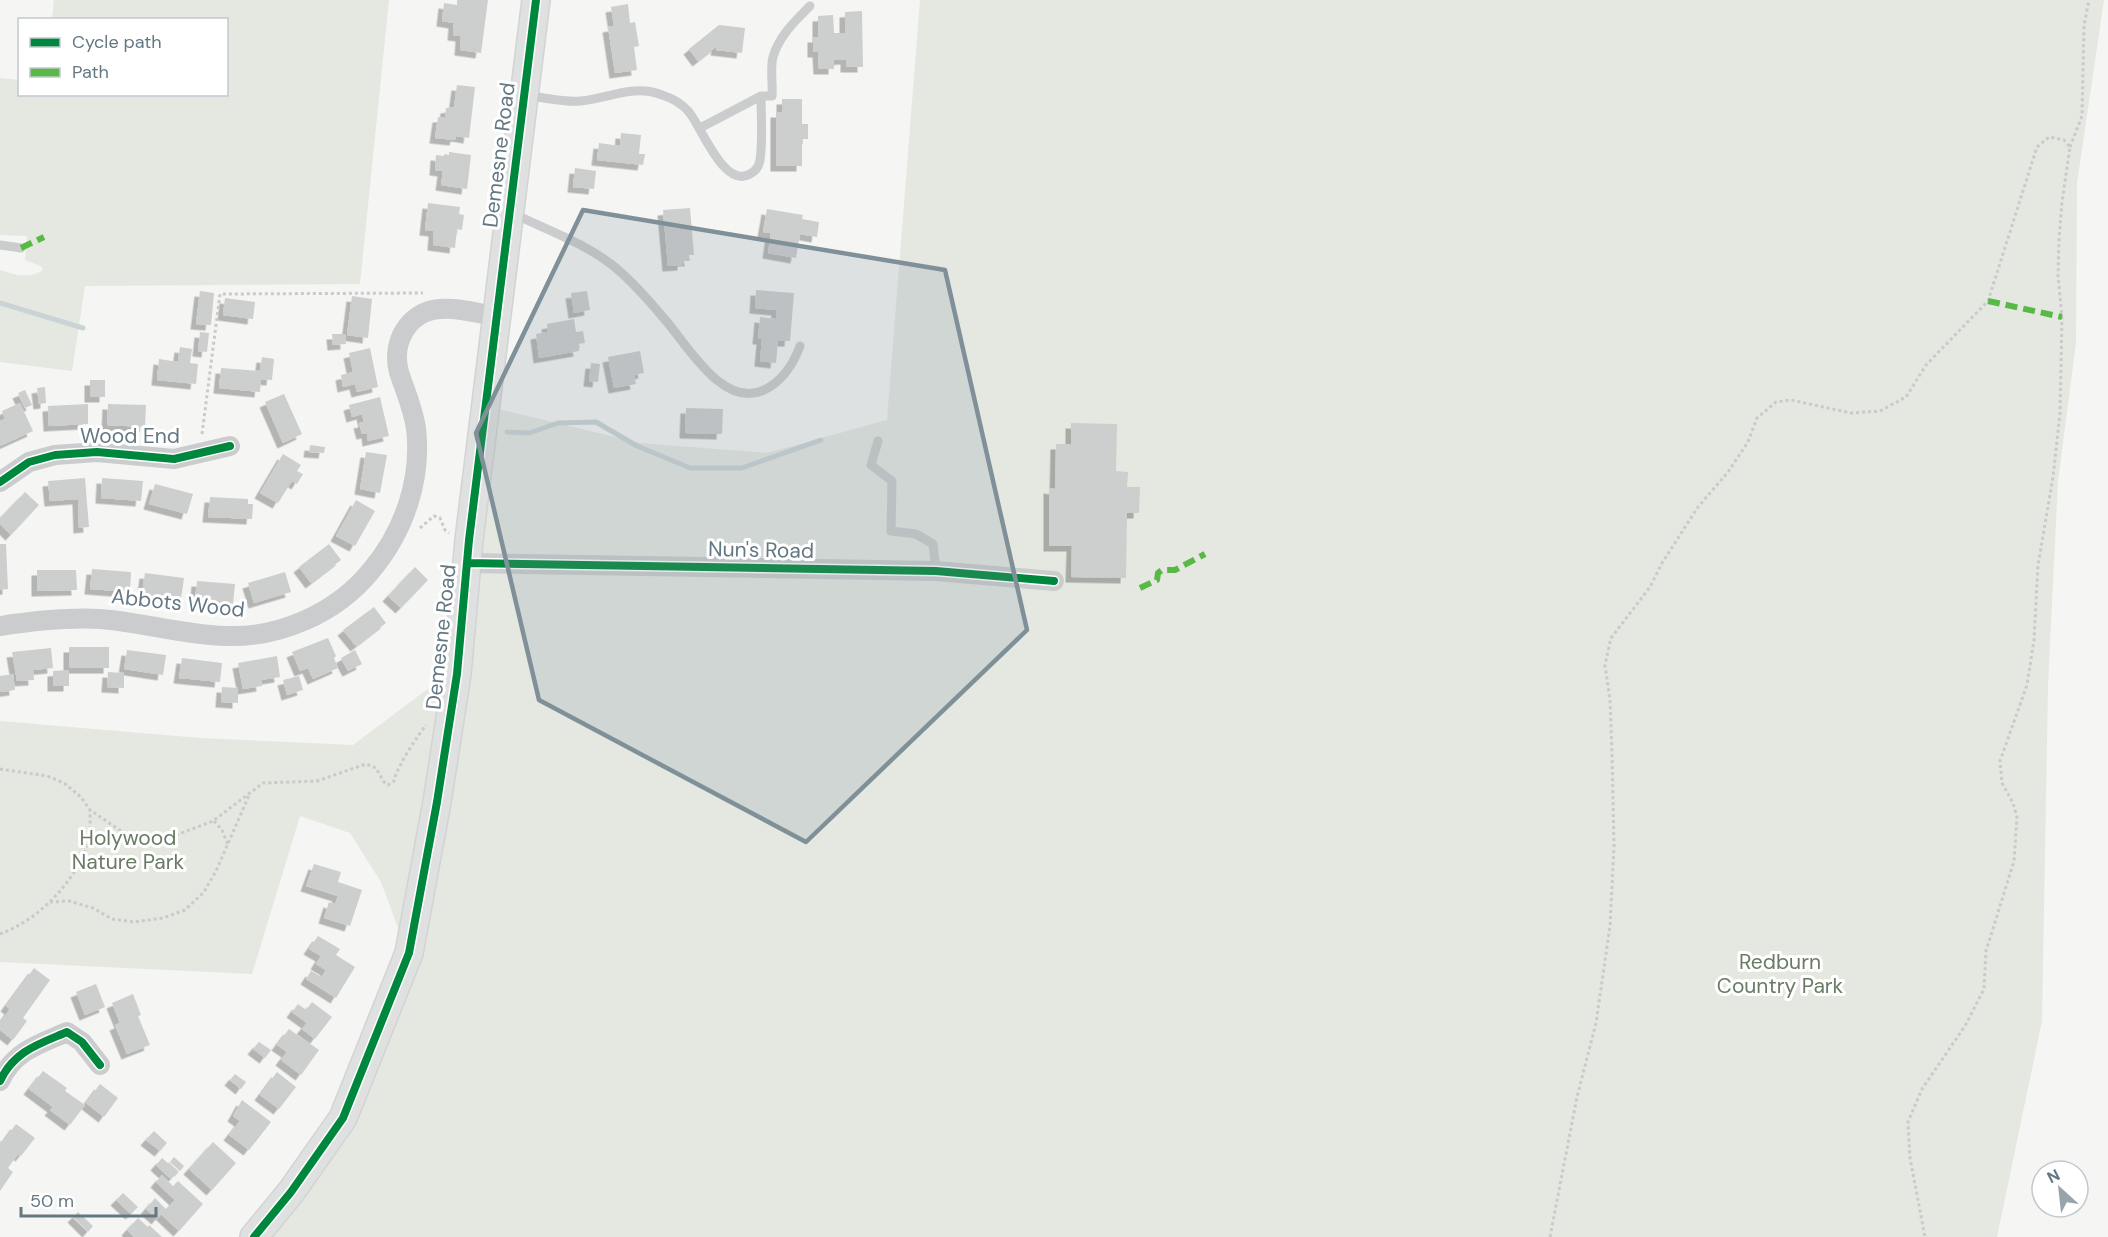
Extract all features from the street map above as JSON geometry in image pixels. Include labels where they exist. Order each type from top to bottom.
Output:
[{"type":"street","name":"Demesne Road","points":[[254,1237],[291,1192],[343,1118],[409,953],[437,802],[457,674],[468,552],[536,0]]},
{"type":"street","points":[[441,308],[498,316]]},
{"type":"street","name":"Abbots Wood","points":[[0,626],[48,619],[97,618],[223,636],[263,633],[303,621],[339,601],[369,573],[382,556],[398,530],[412,491],[417,450],[413,409],[396,355],[401,336],[413,320],[421,314],[441,308]]},
{"type":"street","name":"Wood End","points":[[0,482],[30,462],[55,455],[97,452],[174,459],[230,446]]},
{"type":"street","name":"Nun's Road","points":[[468,552],[936,571],[1054,581]]},
{"type":"street","points":[[2,1070],[27,1049],[67,1032],[82,1042],[100,1065]]},
{"type":"lane","points":[[700,128],[761,96],[772,96],[773,58],[776,50],[790,25],[810,6]]},
{"type":"lane","points":[[525,95],[580,101],[627,91],[660,94],[687,110],[717,158],[729,173],[740,177],[752,174],[761,159],[761,96]]},
{"type":"lane","points":[[510,212],[581,246],[618,269],[665,320],[701,364],[731,390],[743,395],[757,394],[772,387],[794,364],[800,346]]},
{"type":"lane","points":[[0,245],[21,248]]},
{"type":"lane","points":[[878,441],[871,465],[892,482],[891,531],[916,534],[933,544],[936,571]]},
{"type":"path","points":[[1924,1237],[1910,1158],[1908,1122],[1922,1089],[1965,1026],[1984,990],[1986,951],[2013,861],[2017,817],[2013,803],[2002,783],[2000,762],[2026,685],[2034,640],[2038,565],[2060,414],[2062,317],[2058,275],[2062,202],[2070,147],[2082,116],[2084,26],[2088,0]]},
{"type":"path","points":[[1550,1237],[1577,1097],[1596,1023],[1610,926],[1614,846],[1610,700],[1605,665],[1611,638],[1650,587],[1662,563],[1698,507],[1728,472],[1748,442],[1758,418],[1776,402],[1791,400],[1851,413],[1880,411],[1906,397],[1926,365],[1988,301],[2037,147],[2049,137],[2064,140],[2070,147]]},
{"type":"path","points":[[200,452],[220,294],[428,292],[441,308]]},
{"type":"path","points":[[398,530],[415,534],[425,522],[434,516],[440,518],[445,530],[458,539],[468,552]]},
{"type":"path","points":[[0,769],[46,776],[64,783],[81,797],[90,810],[124,833],[141,838],[166,839],[213,821],[263,783],[317,781],[366,764],[376,768],[388,785],[394,781],[396,772],[416,738],[439,710],[451,712]]},
{"type":"path","points":[[50,902],[80,903],[112,919],[134,922],[163,918],[185,910],[204,892],[228,845],[250,792]]},
{"type":"path","points":[[0,934],[34,915],[50,902],[75,871],[88,846],[90,810]]},
{"type":"path","points":[[213,821],[222,830],[228,845]]},
{"type":"highlighted area","points":[[583,210],[945,270],[1027,630],[806,842],[539,700],[476,433]]},
{"type":"green space","points":[[54,0],[389,0],[360,284],[85,286],[72,371],[0,362],[0,270],[16,275],[27,275],[43,270],[41,266],[25,260],[27,236],[0,235],[0,78],[18,80],[18,96],[228,96],[228,18],[52,18]]},
{"type":"green space","name":"Redburn Country Park","points":[[920,0],[2104,0],[2077,183],[2076,343],[2058,481],[2048,685],[2042,1021],[1997,1237],[254,1237],[343,1118],[409,953],[486,406],[640,443],[767,453],[887,420]]},
{"type":"green space","name":"Holywood Nature Park","points":[[445,676],[401,936],[381,882],[350,833],[300,816],[252,974],[0,962],[0,721],[200,738],[353,745]]},
{"type":"building","points":[[457,0],[488,0],[481,53],[460,50],[461,36],[453,35],[454,23],[442,21],[444,3],[457,5]]},
{"type":"building","points":[[628,4],[630,23],[635,22],[639,46],[634,47],[637,70],[615,73],[608,27],[614,26],[611,7]]},
{"type":"building","points":[[862,11],[863,67],[846,67],[846,59],[834,60],[834,69],[819,69],[818,52],[813,52],[813,37],[818,37],[818,16],[833,15],[834,33],[845,33],[845,12]]},
{"type":"building","points":[[719,25],[745,28],[742,53],[716,50],[717,46],[698,61],[689,49]]},
{"type":"building","points":[[457,85],[475,87],[469,138],[456,136],[455,140],[435,138],[438,117],[445,117],[446,108],[454,107]]},
{"type":"building","points":[[782,99],[802,99],[802,124],[808,124],[808,139],[802,139],[802,166],[776,166],[776,112],[782,112]]},
{"type":"building","points":[[621,133],[641,135],[639,154],[645,154],[643,165],[597,160],[599,143],[620,146]]},
{"type":"building","points":[[449,152],[471,155],[467,189],[441,185],[443,171],[435,170],[436,155],[449,155]]},
{"type":"building","points":[[575,168],[596,171],[594,189],[573,187]]},
{"type":"building","points":[[428,203],[460,207],[459,214],[464,215],[462,230],[457,229],[455,248],[433,245],[434,231],[425,230]]},
{"type":"building","points":[[690,208],[694,255],[689,255],[690,261],[683,261],[683,265],[668,266],[663,210]]},
{"type":"building","points":[[767,209],[803,215],[802,219],[819,222],[817,237],[800,234],[796,258],[768,253],[771,233],[763,232]]},
{"type":"building","points":[[756,290],[794,293],[790,341],[778,341],[776,363],[760,361],[762,339],[758,339],[760,317],[776,319],[777,310],[755,308]]},
{"type":"building","points":[[200,291],[214,293],[211,325],[196,324]]},
{"type":"building","points":[[587,291],[590,310],[574,313],[571,293]]},
{"type":"building","points":[[352,296],[372,299],[368,338],[347,335]]},
{"type":"building","points":[[225,298],[255,302],[253,319],[223,315]]},
{"type":"building","points":[[574,319],[576,332],[583,331],[585,343],[578,344],[579,351],[539,358],[536,334],[548,332],[547,324]]},
{"type":"building","points":[[200,332],[209,333],[207,352],[198,351]]},
{"type":"building","points":[[332,334],[345,334],[346,344],[333,345]]},
{"type":"building","points":[[180,347],[192,349],[190,363],[198,364],[196,384],[157,380],[159,359],[178,362]]},
{"type":"building","points":[[370,348],[378,387],[357,392],[355,384],[343,387],[341,375],[353,372],[349,353]]},
{"type":"building","points":[[640,351],[644,373],[634,375],[636,384],[614,388],[608,357]]},
{"type":"building","points":[[262,357],[274,359],[272,380],[261,379],[260,392],[219,388],[221,368],[260,371]]},
{"type":"building","points":[[591,363],[600,364],[598,382],[589,381]]},
{"type":"building","points":[[90,380],[105,380],[105,397],[90,397]]},
{"type":"building","points":[[45,387],[46,403],[39,404],[37,388]]},
{"type":"building","points":[[25,390],[32,405],[25,408],[18,393]]},
{"type":"building","points":[[284,394],[302,434],[283,443],[265,402]]},
{"type":"building","points":[[380,397],[389,436],[368,441],[367,433],[362,434],[359,423],[364,422],[362,414],[352,417],[349,405]]},
{"type":"building","points":[[20,403],[33,431],[0,446],[0,421],[5,419],[2,411]]},
{"type":"building","points":[[88,404],[88,424],[49,426],[48,406]]},
{"type":"building","points":[[108,404],[146,405],[145,427],[107,425]]},
{"type":"building","points":[[686,408],[723,409],[722,434],[685,433]]},
{"type":"building","points":[[1071,423],[1117,424],[1116,471],[1128,472],[1127,487],[1140,487],[1139,513],[1127,513],[1126,578],[1071,577],[1072,546],[1049,546],[1049,488],[1055,489],[1056,444],[1071,444]]},
{"type":"building","points":[[310,445],[325,447],[324,453],[309,452]]},
{"type":"building","points":[[366,452],[387,455],[380,493],[360,489]]},
{"type":"building","points":[[283,454],[301,465],[297,471],[303,474],[297,484],[292,481],[278,503],[260,493]]},
{"type":"building","points":[[85,478],[89,527],[79,528],[78,499],[50,501],[48,481]]},
{"type":"building","points":[[102,478],[143,481],[141,501],[101,498]]},
{"type":"building","points":[[155,484],[193,494],[187,514],[149,504]]},
{"type":"building","points":[[25,492],[39,505],[11,535],[0,524],[0,518]]},
{"type":"building","points":[[210,497],[248,499],[248,504],[253,504],[252,519],[208,517]]},
{"type":"building","points":[[356,500],[375,511],[355,546],[336,536]]},
{"type":"building","points":[[0,544],[6,544],[8,589],[0,590]]},
{"type":"building","points":[[329,544],[341,560],[311,583],[299,567]]},
{"type":"building","points":[[415,567],[428,580],[401,608],[388,596]]},
{"type":"building","points":[[92,569],[131,572],[130,592],[90,589]]},
{"type":"building","points":[[37,570],[76,570],[77,590],[37,591]]},
{"type":"building","points":[[285,572],[291,592],[254,603],[248,583]]},
{"type":"building","points":[[145,573],[184,578],[181,599],[142,594]]},
{"type":"building","points":[[197,581],[235,584],[233,604],[195,601]]},
{"type":"building","points":[[374,607],[386,623],[356,646],[343,630]]},
{"type":"building","points":[[328,638],[336,656],[334,658],[338,668],[313,679],[308,668],[300,671],[292,652]]},
{"type":"building","points":[[69,647],[109,647],[109,668],[69,668]]},
{"type":"building","points":[[51,648],[53,668],[33,670],[34,680],[17,681],[12,652]]},
{"type":"building","points":[[127,650],[166,655],[163,675],[124,669]]},
{"type":"building","points":[[355,650],[362,664],[348,671],[341,658]]},
{"type":"building","points":[[277,656],[280,677],[261,680],[262,686],[243,689],[238,663]]},
{"type":"building","points":[[182,658],[222,663],[220,682],[179,678]]},
{"type":"building","points":[[69,670],[69,686],[53,686],[53,671]]},
{"type":"building","points":[[108,672],[124,673],[124,688],[107,687]]},
{"type":"building","points":[[13,674],[15,690],[0,692],[0,676]]},
{"type":"building","points":[[299,676],[303,690],[287,695],[283,680]]},
{"type":"building","points":[[222,687],[238,688],[238,703],[221,702]]},
{"type":"building","points":[[314,864],[341,872],[338,882],[362,890],[350,926],[324,918],[329,902],[335,904],[338,896],[306,886]]},
{"type":"building","points":[[318,936],[340,949],[336,955],[355,967],[336,998],[306,979],[311,971],[322,977],[326,970],[316,964],[321,956],[309,949]]},
{"type":"building","points":[[34,968],[50,980],[23,1018],[27,1021],[13,1040],[0,1030],[0,1023],[10,1009],[6,1006]]},
{"type":"building","points":[[96,984],[105,1007],[85,1015],[76,992]]},
{"type":"building","points":[[133,994],[141,1015],[138,1016],[150,1045],[127,1054],[115,1025],[120,1023],[112,1003]]},
{"type":"building","points":[[312,1002],[332,1017],[315,1039],[302,1029],[307,1023],[292,1012],[298,1004],[306,1010]]},
{"type":"building","points":[[289,1029],[319,1050],[301,1075],[281,1060],[287,1052],[277,1045]]},
{"type":"building","points":[[259,1042],[271,1050],[265,1058],[253,1049]]},
{"type":"building","points":[[43,1071],[67,1088],[65,1091],[85,1105],[70,1125],[50,1110],[53,1107],[29,1089]]},
{"type":"building","points":[[277,1072],[296,1087],[279,1109],[260,1095]]},
{"type":"building","points":[[235,1074],[246,1082],[241,1089],[230,1080]]},
{"type":"building","points":[[100,1084],[118,1098],[104,1117],[86,1103]]},
{"type":"building","points":[[242,1100],[271,1122],[249,1150],[229,1135],[240,1121],[233,1116]]},
{"type":"building","points":[[16,1124],[35,1138],[21,1156],[18,1154],[8,1168],[13,1172],[0,1191],[0,1141],[3,1142]]},
{"type":"building","points":[[154,1131],[167,1143],[160,1151],[146,1140]]},
{"type":"building","points":[[213,1142],[236,1163],[212,1190],[189,1169]]},
{"type":"building","points":[[174,1157],[184,1166],[180,1171],[170,1162]]},
{"type":"building","points":[[162,1158],[178,1172],[171,1179],[156,1165]]},
{"type":"building","points":[[162,1175],[173,1186],[178,1181],[203,1204],[179,1231],[161,1214],[157,1219],[146,1209],[155,1198],[166,1209],[175,1200],[156,1182]]},
{"type":"building","points":[[123,1193],[138,1207],[131,1214],[116,1200]]},
{"type":"building","points":[[78,1212],[93,1226],[88,1232],[73,1217]]},
{"type":"building","points":[[138,1218],[162,1237],[134,1237],[127,1230]]},
{"type":"waterway","points":[[0,303],[83,328]]},
{"type":"waterway","points":[[507,432],[529,433],[558,423],[596,422],[637,446],[690,468],[742,468],[821,440]]},
{"type":"marked path","points":[[21,248],[44,237]]},
{"type":"marked path","points":[[1988,301],[2062,317]]},
{"type":"marked path","points":[[1140,588],[1157,580],[1158,573],[1162,570],[1175,570],[1205,554]]},
{"type":"cycle path","points":[[254,1237],[291,1192],[343,1118],[409,953],[437,802],[457,674],[469,540],[536,0]]},
{"type":"cycle path","points":[[0,482],[29,462],[55,455],[97,452],[174,459],[230,446]]},
{"type":"cycle path","points":[[467,563],[936,571],[1054,581]]},
{"type":"cycle path","points":[[0,1081],[12,1062],[20,1055],[67,1032],[82,1042],[100,1065]]}]
